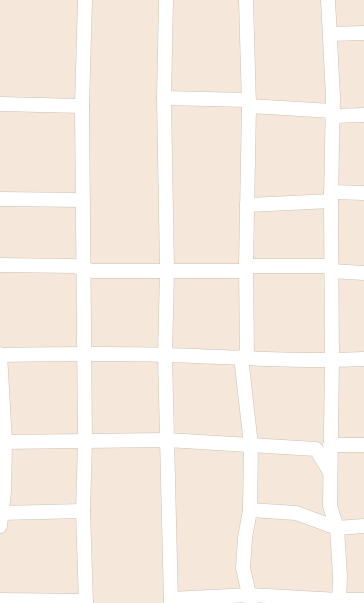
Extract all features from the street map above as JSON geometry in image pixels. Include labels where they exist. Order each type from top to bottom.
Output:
[{"type":"street","points":[[0,600],[86,602],[83,511],[85,441],[82,269],[82,106],[85,0]]},
{"type":"street","points":[[166,0],[164,98],[167,271],[165,355],[171,601],[250,599],[339,602],[364,600]]},
{"type":"street","points":[[246,0],[249,103],[244,358],[251,446],[250,510],[245,538],[244,568],[250,599]]},
{"type":"street","points":[[328,0],[332,113],[332,361],[330,506],[337,528],[340,576],[339,602]]},
{"type":"street","points":[[330,34],[364,33]]},
{"type":"street","points":[[164,98],[249,103],[332,113],[364,115]]},
{"type":"street","points":[[0,104],[82,106]]},
{"type":"street","points":[[247,205],[364,193]]},
{"type":"street","points":[[0,199],[83,200]]},
{"type":"street","points":[[0,265],[69,266],[93,272],[246,268],[331,268],[364,273]]},
{"type":"street","points":[[83,511],[1,519],[4,492],[0,355],[165,355],[332,361],[364,359]]},
{"type":"street","points":[[2,442],[167,440],[316,449],[330,472]]},
{"type":"street","points":[[330,445],[364,445]]},
{"type":"street","points":[[250,510],[296,513],[337,528],[364,526]]},
{"type":"shaded area","points":[[0,0],[364,0],[364,603],[0,603]]}]
